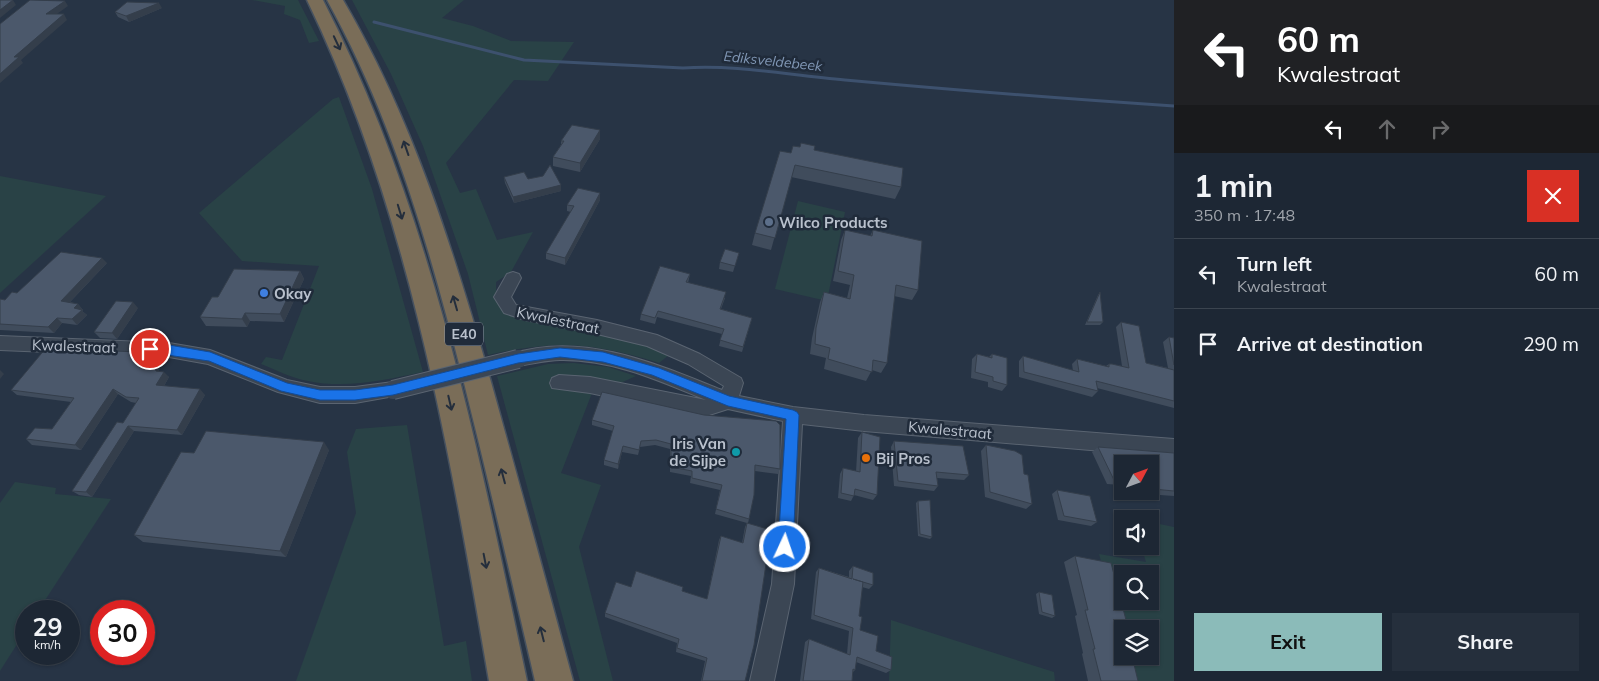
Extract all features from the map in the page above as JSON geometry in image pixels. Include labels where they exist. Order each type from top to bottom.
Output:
[{"type":"highway","name":"E40","points":[[315,0],[338,43],[378,140],[406,229],[437,345],[475,507],[508,681]]},
{"type":"highway","name":"E40","points":[[335,0],[357,38],[401,135],[432,224],[504,483],[554,681]]},
{"type":"street","name":"Kwalestraat","points":[[513,278],[502,297],[510,310],[651,340],[694,359],[734,383],[728,401]]},
{"type":"street","name":"Kwalestraat","points":[[0,343],[169,350],[210,357],[286,387],[320,395],[355,395],[393,390],[518,359],[560,352],[603,357],[655,371],[728,401],[793,415],[864,423],[1174,448]]},
{"type":"street","name":"Kwalestraat","points":[[559,383],[590,385],[703,409],[728,401]]},
{"type":"street","points":[[762,681],[783,584],[793,415]]},
{"type":"green space","points":[[252,0],[298,0],[319,41],[309,43],[300,20],[284,14],[285,6]]},
{"type":"green space","points":[[352,0],[464,0],[442,18],[473,26],[511,41],[574,42],[548,81],[514,80],[446,163],[460,193],[476,189],[497,240],[533,232],[511,272],[496,282],[496,297],[505,311],[516,319],[639,342],[669,355],[659,363],[594,347],[554,345],[488,355],[468,274],[423,146],[391,74]]},
{"type":"green space","points":[[339,97],[372,189],[423,372],[366,382],[337,384],[302,380],[261,364],[266,357],[282,360],[319,266],[242,261],[199,213],[333,99]]},
{"type":"green space","points":[[0,176],[106,196],[0,293]]},
{"type":"green space","points":[[798,201],[845,212],[827,301],[775,289]]},
{"type":"green space","points":[[574,363],[608,367],[636,376],[616,385],[555,388],[592,393],[561,473],[601,485],[579,547],[613,681],[580,681],[497,376],[548,364]]},
{"type":"green space","points":[[407,425],[444,646],[466,641],[472,681],[296,681],[356,513],[347,452],[356,429]]},
{"type":"green space","points":[[15,482],[56,488],[55,494],[111,499],[45,600],[15,600],[15,647],[0,671],[0,503]]},
{"type":"green space","points":[[1159,524],[1174,527],[1174,681],[1137,681],[1132,665],[1159,665],[1159,620],[1118,620],[1115,610],[1159,610],[1159,565],[1114,565],[1114,606],[1099,554],[1146,562],[1144,555],[1159,555]]},
{"type":"green space","points":[[891,620],[1054,672],[1055,681],[889,681]]},
{"type":"building","points":[[0,0],[13,0],[0,10]]},
{"type":"building","points":[[30,0],[65,1],[46,14],[64,14],[14,57],[19,57],[0,74],[0,24]]},
{"type":"building","points":[[127,2],[159,3],[126,16],[115,12]]},
{"type":"building","points":[[572,125],[600,130],[580,163],[553,157]]},
{"type":"building","points":[[801,143],[815,146],[814,150],[903,168],[901,187],[795,165],[775,238],[755,233],[780,151],[791,153],[793,146],[800,147]]},
{"type":"building","points":[[550,165],[561,185],[513,197],[504,177],[524,172],[528,179],[543,176]]},
{"type":"building","points":[[578,188],[600,193],[565,258],[546,253],[574,206],[567,205]]},
{"type":"building","points":[[845,230],[872,236],[873,230],[922,241],[918,290],[896,285],[887,363],[873,360],[872,372],[828,359],[830,348],[815,344],[816,328],[824,292],[850,299],[854,275],[838,271]]},
{"type":"building","points":[[725,249],[739,253],[735,266],[720,262]]},
{"type":"building","points":[[61,252],[102,258],[61,301],[78,304],[74,308],[82,310],[72,319],[57,318],[48,327],[0,324],[0,299],[5,300],[12,292],[17,293]]},
{"type":"building","points":[[660,266],[690,274],[686,282],[726,292],[720,309],[752,318],[743,347],[720,340],[724,329],[658,311],[655,318],[641,314]]},
{"type":"building","name":"Okay","points":[[234,269],[300,271],[280,314],[245,313],[242,319],[200,317],[212,297],[218,297]]},
{"type":"building","points":[[1100,292],[1103,322],[1087,322]]},
{"type":"building","points":[[116,301],[133,302],[112,333],[94,332]]},
{"type":"building","points":[[1121,322],[1139,326],[1146,363],[1174,370],[1174,401],[1096,381],[1098,391],[1024,372],[1023,356],[1079,372],[1077,359],[1109,367],[1109,364],[1112,364],[1129,368]]},
{"type":"building","points":[[1169,337],[1174,338],[1174,365]]},
{"type":"building","points":[[46,348],[138,352],[135,357],[153,358],[156,371],[164,372],[156,385],[200,389],[177,430],[128,426],[86,492],[72,491],[117,422],[123,423],[139,398],[126,397],[113,389],[75,445],[26,439],[35,428],[52,429],[74,398],[11,390]]},
{"type":"building","points":[[977,354],[992,358],[992,354],[1007,358],[1007,385],[993,381],[993,377],[975,372]]},
{"type":"building","points":[[602,392],[704,415],[776,421],[780,425],[780,469],[755,465],[754,495],[749,519],[716,509],[722,485],[692,478],[692,471],[671,467],[671,444],[656,440],[641,441],[639,450],[623,446],[618,464],[604,460],[614,426],[592,420]]},
{"type":"building","points":[[206,431],[324,442],[280,551],[134,535],[181,452],[194,453]]},
{"type":"building","name":"Bij Pros","points":[[862,432],[880,437],[877,495],[855,489],[854,496],[841,493],[843,468],[860,472]]},
{"type":"building","points":[[894,441],[963,446],[969,475],[936,472],[938,486],[898,481]]},
{"type":"building","points":[[986,445],[1015,451],[1022,455],[1024,474],[1028,475],[1032,504],[990,492]]},
{"type":"building","points":[[1098,447],[1174,453],[1174,491],[1159,490],[1159,455],[1114,455],[1114,480]]},
{"type":"building","points":[[1057,490],[1090,496],[1097,522],[1064,516]]},
{"type":"building","points":[[930,500],[932,537],[920,534],[918,501]]},
{"type":"building","points":[[747,523],[771,530],[754,645],[745,681],[702,681],[707,658],[677,648],[679,639],[605,613],[616,582],[631,587],[636,571],[683,587],[682,591],[707,599],[721,536],[743,543]]},
{"type":"building","points":[[1075,556],[1111,563],[1114,574],[1114,610],[1123,610],[1126,620],[1114,620],[1114,665],[1134,665],[1138,681],[1101,681],[1085,610],[1088,610]]},
{"type":"building","points":[[853,566],[873,573],[873,585],[863,582],[859,616],[862,617],[860,630],[878,636],[876,651],[892,657],[891,670],[857,657],[852,681],[803,681],[809,639],[850,655],[853,628],[814,615],[819,568],[852,579]]},
{"type":"building","points":[[1039,592],[1052,595],[1055,616],[1042,612]]},
{"type":"waterway","name":"Ediksveldebeek","points":[[374,22],[524,60],[744,69],[927,87],[1174,106]]},
{"type":"place","name":"Wilco Products","points":[[769,222]]},
{"type":"place","name":"Okay","points":[[264,293]]},
{"type":"place","name":"Iris Van de Sijpe","points":[[736,452]]},
{"type":"place","name":"Bij Pros","points":[[866,458]]},
{"type":"route","points":[[150,349],[169,350],[210,357],[254,376],[286,387],[320,395],[355,395],[393,390],[518,359],[560,352],[603,357],[655,371],[728,401],[793,415],[785,547]]}]
